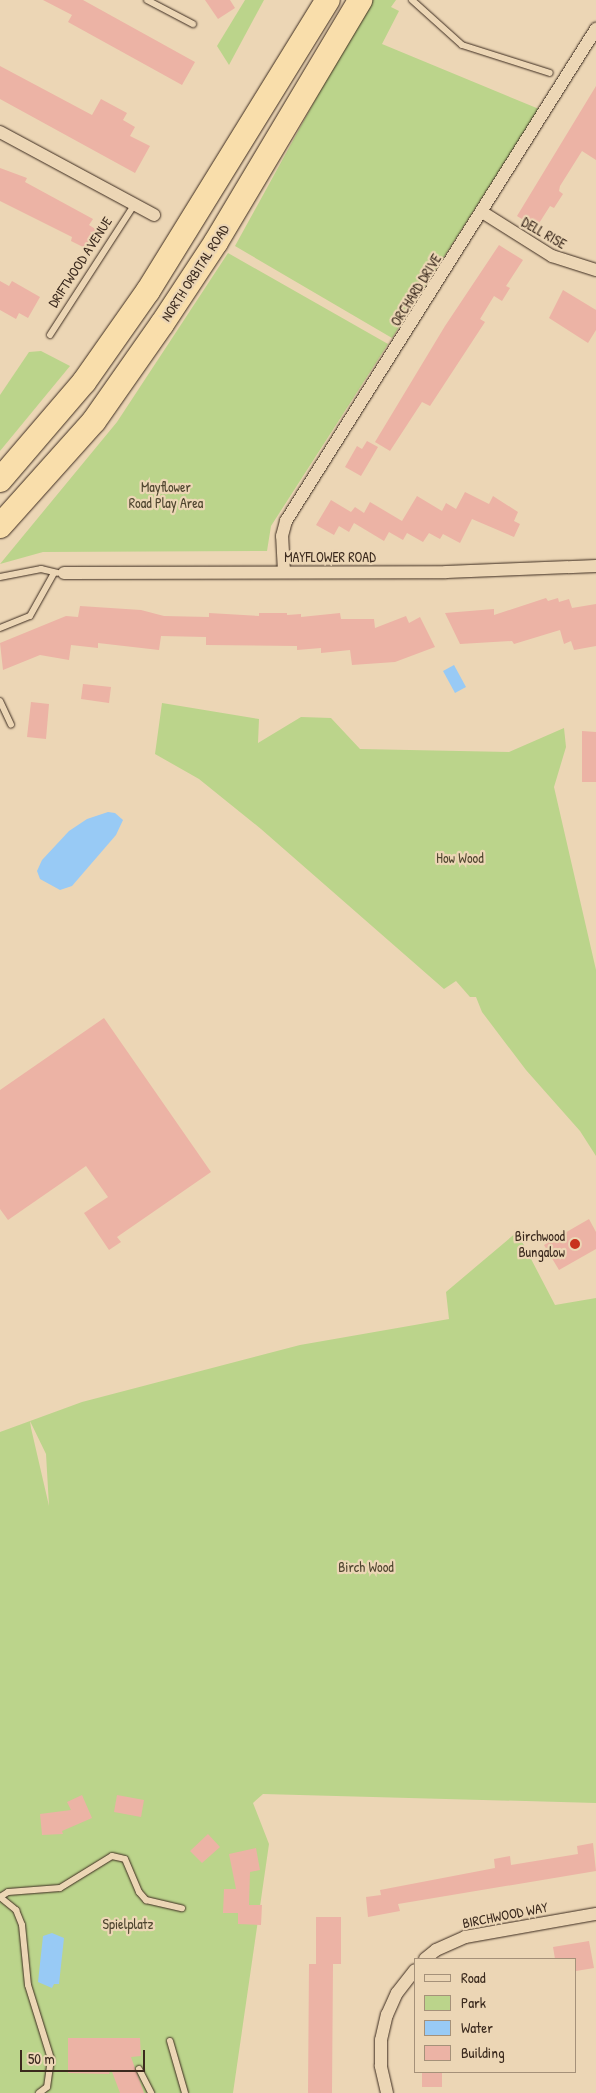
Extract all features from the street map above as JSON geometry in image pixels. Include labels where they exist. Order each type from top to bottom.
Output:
[{"type":"highway","points":[[0,480],[84,382],[148,291],[328,0]]},
{"type":"highway","name":"NORTH ORBITAL ROAD","points":[[0,526],[94,421],[162,324],[216,242],[360,0]]},
{"type":"street","name":"ORCHARD DRIVE","points":[[284,572],[282,536],[286,522],[596,29]]},
{"type":"street","points":[[0,132],[154,215]]},
{"type":"street","name":"DELL RISE","points":[[482,212],[552,256],[596,270]]},
{"type":"street","name":"MAYFLOWER ROAD","points":[[59,573],[446,572],[596,566]]},
{"type":"street","name":"BIRCHWOOD WAY","points":[[426,1958],[436,1950],[465,1937],[596,1914]]},
{"type":"street","points":[[387,2093],[381,2066],[381,2040],[387,2015],[397,1993],[414,1971]]},
{"type":"lane","points":[[147,0],[193,24]]},
{"type":"lane","points":[[412,0],[462,45],[550,73]]},
{"type":"lane","name":"DRIFTWOOD AVENUE","points":[[50,335],[134,205]]},
{"type":"lane","points":[[0,576],[41,569],[59,573],[30,616],[0,628]]},
{"type":"lane","points":[[0,701],[11,725]]},
{"type":"lane","points":[[39,2093],[47,2087],[51,2059],[28,1985],[22,1925],[16,1910],[0,1897],[8,1892],[60,1888],[112,1856],[125,1859],[139,1892],[146,1900],[182,1908]]},
{"type":"lane","points":[[170,2041],[185,2093]]},
{"type":"lane","points":[[139,2069],[151,2093]]},
{"type":"green space","points":[[245,0],[264,0],[229,65],[217,46]]},
{"type":"green space","points":[[370,0],[396,0],[391,7],[399,11],[382,44],[539,109],[392,338],[235,246]]},
{"type":"green space","name":"Mayflower Road Play Area","points":[[228,253],[388,344],[271,526],[267,551],[43,552],[0,564],[117,422]]},
{"type":"green space","points":[[41,351],[70,366],[0,451],[0,395],[29,352]]},
{"type":"green space","name":"How Wood","points":[[162,703],[259,719],[258,743],[301,717],[331,718],[360,749],[509,752],[564,728],[566,747],[554,787],[596,970],[596,1156],[580,1131],[526,1070],[482,1012],[476,997],[470,997],[456,981],[444,989],[261,829],[199,779],[155,754]]},
{"type":"green space","name":"Birch Wood","points":[[517,1232],[555,1305],[596,1298],[596,1803],[263,1794],[253,1803],[269,1844],[233,2093],[0,2093],[0,1432],[30,1421],[82,1402],[300,1345],[449,1319],[446,1292]],"holes":[[[30,1421],[46,1454],[49,1506]]]},
{"type":"water","points":[[454,665],[466,687],[455,693],[443,671]]},
{"type":"water","points":[[108,812],[115,813],[123,820],[116,835],[72,886],[60,890],[40,879],[37,871],[42,860],[69,831],[87,819]]},
{"type":"water","points":[[52,1933],[64,1938],[59,1984],[54,1984],[52,1988],[38,1982],[43,1936]]},
{"type":"building","points":[[43,0],[83,0],[195,62],[182,85],[68,22],[72,15]]},
{"type":"building","points":[[205,0],[230,0],[235,8],[218,19]]},
{"type":"building","points":[[0,66],[92,115],[101,99],[127,113],[123,120],[135,127],[130,136],[150,146],[135,173],[0,99]]},
{"type":"building","points":[[596,86],[596,160],[582,151],[560,186],[559,191],[563,194],[554,208],[550,206],[536,228],[517,216]]},
{"type":"building","points":[[0,168],[27,178],[25,182],[93,219],[89,225],[97,230],[87,249],[71,241],[72,237],[0,201]]},
{"type":"building","points":[[499,245],[523,260],[506,286],[510,288],[502,301],[494,296],[480,319],[485,322],[430,406],[422,402],[390,451],[375,442],[445,326]]},
{"type":"building","points":[[0,281],[9,286],[12,281],[40,297],[28,318],[19,313],[16,319],[0,310]]},
{"type":"building","points":[[563,290],[596,310],[596,330],[588,343],[549,318]]},
{"type":"building","points":[[367,441],[378,447],[361,476],[345,467],[357,446],[362,449]]},
{"type":"building","points":[[465,492],[489,504],[493,496],[518,512],[514,521],[520,524],[514,537],[472,519],[460,543],[443,534],[440,539],[429,533],[423,542],[407,533],[403,540],[389,532],[384,541],[354,523],[349,532],[339,526],[334,535],[316,525],[331,500],[351,512],[355,507],[364,513],[370,502],[402,521],[417,496],[442,511],[446,503],[456,509]]},
{"type":"building","points":[[546,598],[548,601],[558,598],[559,602],[569,599],[572,608],[596,604],[596,646],[574,650],[571,641],[564,644],[560,630],[514,644],[512,641],[460,644],[445,613],[494,609],[494,615]]},
{"type":"building","points":[[80,606],[141,610],[164,616],[209,617],[209,613],[259,616],[259,613],[287,613],[287,615],[301,614],[301,617],[340,613],[341,619],[374,619],[375,628],[406,616],[409,623],[420,617],[435,647],[395,662],[352,665],[350,650],[321,653],[321,648],[297,650],[297,646],[206,645],[206,637],[161,636],[159,650],[98,643],[98,648],[71,645],[69,660],[40,655],[3,670],[0,643],[66,616],[78,617]]},
{"type":"building","points":[[83,684],[111,687],[109,703],[81,699]]},
{"type":"building","points":[[31,702],[49,704],[46,739],[27,737]]},
{"type":"building","points":[[582,731],[596,732],[596,782],[582,782]]},
{"type":"building","points":[[104,1018],[211,1172],[117,1237],[121,1242],[109,1250],[84,1213],[108,1197],[86,1166],[8,1220],[0,1209],[0,1090]]},
{"type":"building","name":"Birchwood Bungalow","points":[[589,1219],[596,1232],[596,1249],[559,1270],[544,1245]]},
{"type":"building","points":[[82,1795],[92,1818],[62,1831],[63,1834],[42,1835],[40,1814],[71,1810],[67,1802]]},
{"type":"building","points":[[117,1795],[144,1800],[141,1817],[114,1812]]},
{"type":"building","points":[[208,1834],[220,1847],[202,1863],[190,1851]]},
{"type":"building","points":[[593,1843],[596,1871],[398,1904],[400,1911],[368,1917],[366,1897],[381,1895],[380,1890],[495,1868],[494,1859],[510,1856],[511,1865],[578,1854],[577,1846]]},
{"type":"building","points":[[256,1848],[260,1870],[250,1872],[249,1905],[262,1905],[261,1925],[238,1924],[238,1913],[223,1913],[224,1889],[236,1889],[229,1854]]},
{"type":"building","points":[[316,1917],[341,1917],[341,1964],[333,1964],[332,2093],[308,2093],[309,1964],[316,1964]]},
{"type":"building","points":[[589,1941],[594,1968],[576,1971],[576,1958],[555,1958],[553,1947]]},
{"type":"building","points":[[68,2038],[140,2038],[141,2056],[131,2057],[144,2093],[120,2093],[111,2069],[109,2074],[68,2073]]},
{"type":"building","points":[[422,2073],[442,2073],[442,2087],[422,2087]]},
{"type":"place","name":"Birchwood Bungalow","points":[[575,1244]]},
{"type":"park label","name":"Spielplatz","points":[[128,1924]]}]
